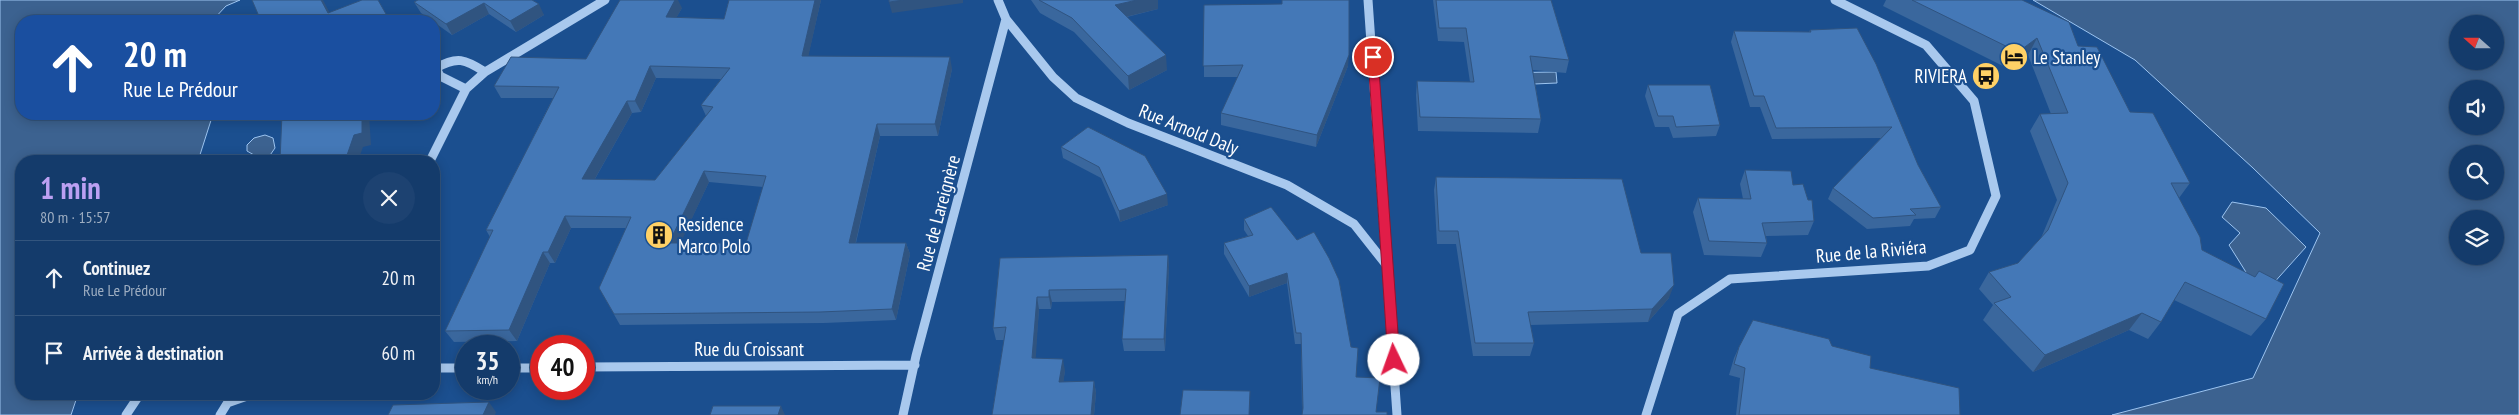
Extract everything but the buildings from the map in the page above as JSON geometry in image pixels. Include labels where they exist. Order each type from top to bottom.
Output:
[{"type":"street","points":[[433,155],[466,89],[485,72],[605,0]]},
{"type":"street","name":"Rue Arnold Daly","points":[[998,0],[1006,19],[1052,77],[1076,98],[1128,123],[1287,185],[1354,224],[1388,267]]},
{"type":"street","points":[[1368,0],[1397,415]]},
{"type":"street","name":"Rue de la Riviéra","points":[[1646,415],[1678,314],[1730,279],[1928,266],[1970,250],[1996,196],[1974,101],[1926,45],[1835,0]]},
{"type":"street","name":"Rue de Lareignère","points":[[903,415],[1006,19]]},
{"type":"street","points":[[440,66],[452,59],[470,62],[485,72]]},
{"type":"street","points":[[440,76],[466,89]]},
{"type":"street","name":"Rue du Croissant","points":[[595,367],[915,365]]},
{"type":"street","points":[[440,368],[455,368]]},
{"type":"street","points":[[126,415],[136,400]]},
{"type":"street","points":[[220,415],[231,400]]},
{"type":"water","points":[[0,0],[240,0],[226,6],[218,15],[15,15],[15,120],[211,120],[200,155],[15,155],[15,400],[76,400],[71,415],[0,415]]},
{"type":"water","points":[[2033,0],[2519,0],[2519,415],[2112,415],[2253,378],[2320,233],[2253,168],[2135,60]]},
{"type":"water","points":[[1556,72],[1557,83],[1488,86],[1488,73]]},
{"type":"water","points":[[265,135],[273,138],[275,148],[270,155],[254,155],[247,151],[247,145],[254,138]]},
{"type":"water","points":[[2232,202],[2266,208],[2306,247],[2271,286],[2249,277],[2229,245],[2240,233],[2222,217]]},
{"type":"place","name":"Le Stanley","points":[[2014,57]]},
{"type":"place","name":"RIVIERA","points":[[1986,76]]},
{"type":"place","name":"Residence Marco Polo","points":[[659,235]]},
{"type":"route","points":[[1373,57],[1394,360]]}]
